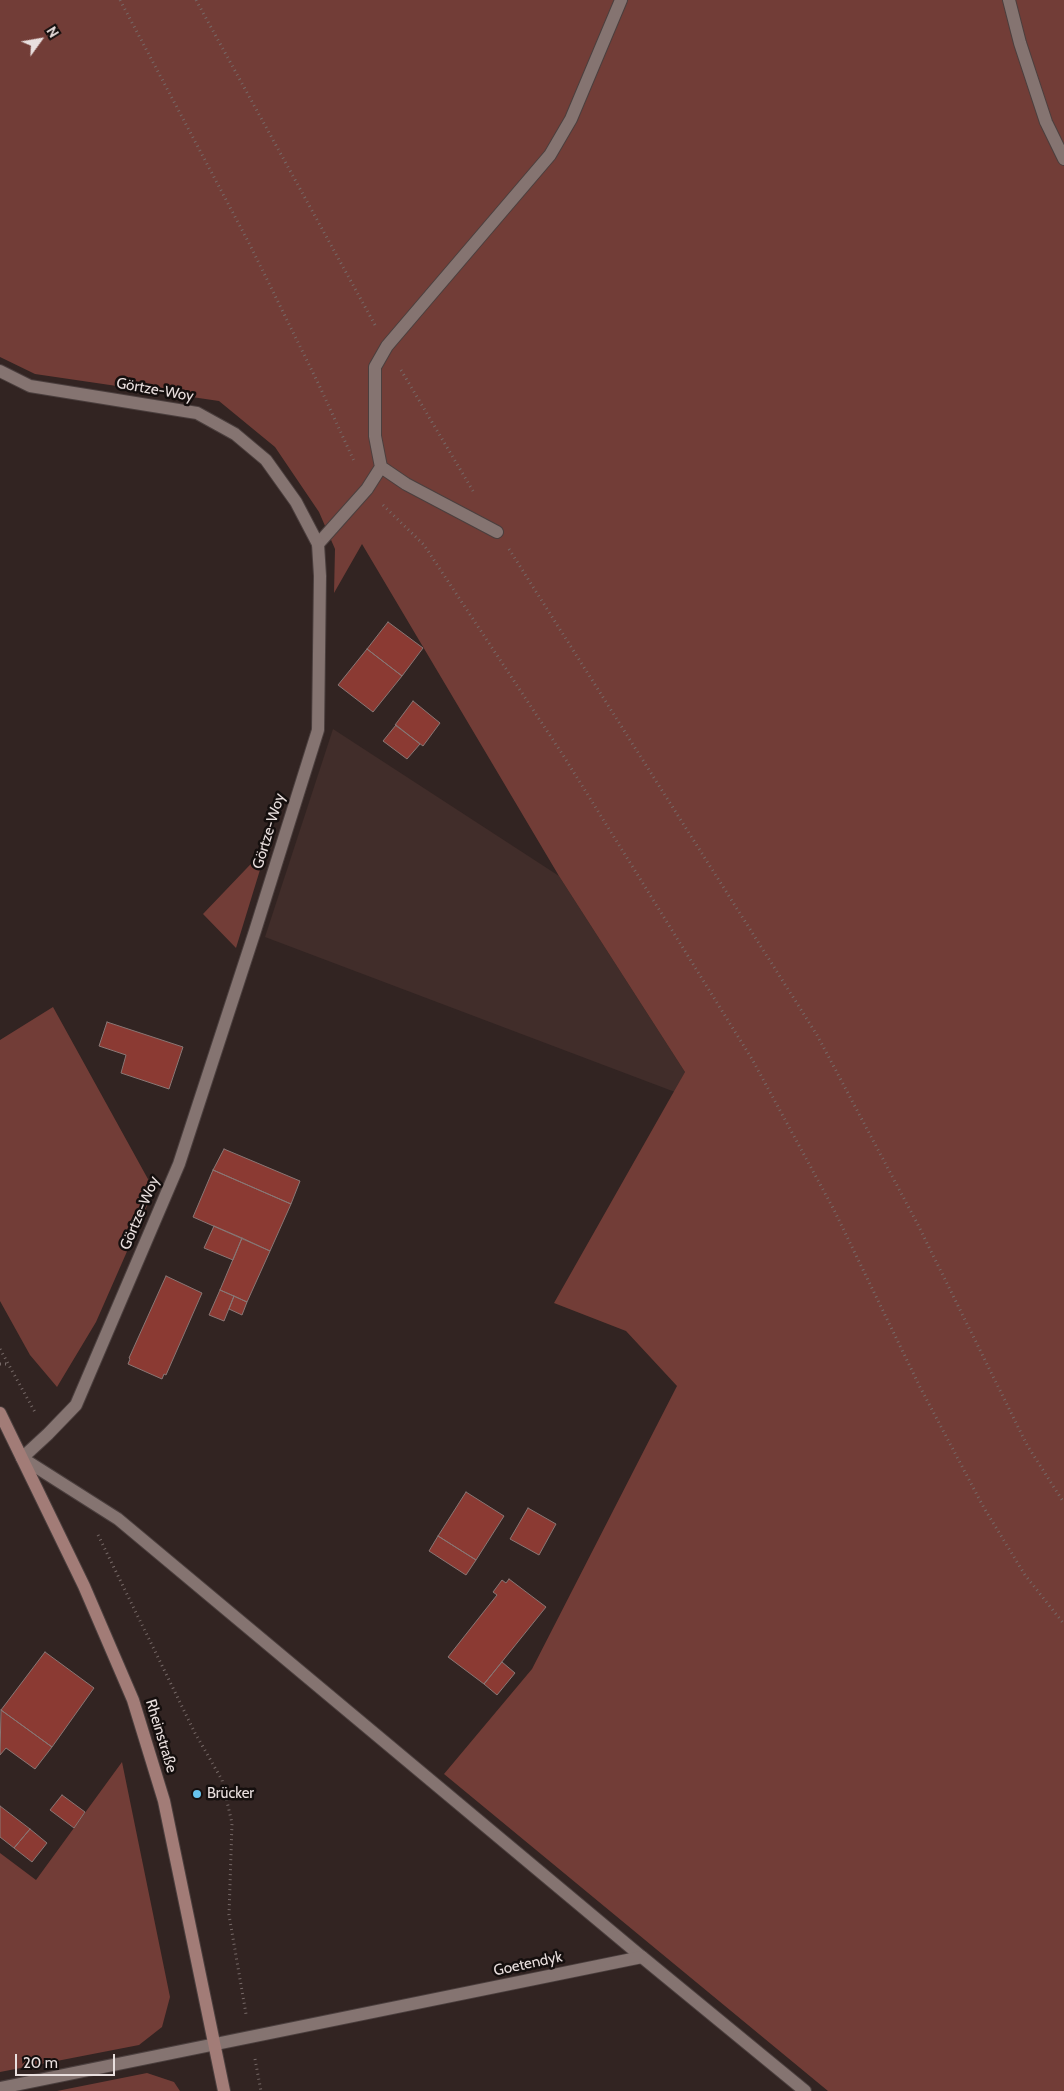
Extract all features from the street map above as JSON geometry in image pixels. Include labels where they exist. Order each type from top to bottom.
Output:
[{"type":"main road","name":"Rheinstraße","points":[[0,1413],[84,1586],[133,1700],[164,1801],[224,2091]]},
{"type":"street","points":[[318,544],[367,489],[381,467],[375,436],[375,367],[387,346],[550,155],[571,118],[621,0]]},
{"type":"street","points":[[1009,0],[1020,43],[1046,122],[1064,159]]},
{"type":"street","name":"Görtze-Woy","points":[[0,371],[30,386],[197,413],[235,434],[266,460],[296,502],[318,544],[320,576],[318,730],[256,931],[179,1164],[76,1405],[22,1458]]},
{"type":"street","points":[[381,467],[406,484],[497,532]]},
{"type":"street","points":[[22,1458],[118,1519],[642,1958],[805,2091]]},
{"type":"street","name":"Goetendyk","points":[[0,2088],[642,1958]]},
{"type":"path","points":[[120,0],[250,245],[320,385],[367,489],[424,545],[563,755],[752,1059],[832,1208],[920,1387],[984,1508],[1025,1575],[1064,1624]]},
{"type":"path","points":[[196,0],[355,292],[477,498]]},
{"type":"path","points":[[497,532],[520,565],[817,1035],[917,1223],[1027,1445],[1064,1503]]},
{"type":"path","points":[[0,1364],[8,1364]]},
{"type":"path","points":[[250,2038],[261,2091]]},
{"type":"shaded area","points":[[0,0],[1064,0],[1064,2091],[828,2091],[444,1774],[532,1669],[677,1386],[626,1331],[554,1303],[685,1072],[559,876],[362,544],[334,593],[335,549],[319,512],[275,447],[219,401],[35,374],[0,357]]},
{"type":"shaded area","points":[[333,729],[559,876],[685,1072],[675,1092],[265,937]]},
{"type":"shaded area","points":[[267,847],[236,948],[203,914]]},
{"type":"shaded area","points":[[53,1007],[154,1190],[96,1322],[57,1387],[30,1355],[0,1301],[0,1040]]},
{"type":"shaded area","points":[[122,1762],[170,1997],[162,2027],[139,2045],[0,2072],[0,1853],[36,1880]]},
{"type":"shaded area","points":[[147,2073],[174,2082],[180,2091],[57,2091]]},
{"type":"building","points":[[388,622],[423,648],[402,676],[367,649]]},
{"type":"building","points":[[367,649],[402,676],[373,712],[338,685]]},
{"type":"building","points":[[413,701],[440,723],[423,746],[395,725]]},
{"type":"building","points":[[396,725],[420,744],[407,759],[383,741]]},
{"type":"building","points":[[107,1022],[183,1047],[169,1089],[121,1073],[126,1055],[99,1046]]},
{"type":"building","points":[[224,1149],[300,1181],[291,1204],[213,1170]]},
{"type":"building","points":[[213,1170],[291,1204],[270,1251],[193,1217]]},
{"type":"building","points":[[214,1226],[242,1238],[233,1260],[204,1248]]},
{"type":"building","points":[[242,1238],[270,1251],[247,1302],[220,1290]]},
{"type":"building","points":[[166,1276],[202,1293],[166,1375],[164,1374],[162,1379],[128,1364]]},
{"type":"building","points":[[220,1290],[234,1296],[224,1321],[209,1315]]},
{"type":"building","points":[[234,1296],[247,1302],[242,1315],[229,1309]]},
{"type":"building","points":[[466,1492],[504,1516],[476,1560],[438,1536]]},
{"type":"building","points":[[528,1508],[556,1524],[539,1555],[510,1539]]},
{"type":"building","points":[[438,1536],[476,1560],[466,1575],[429,1551]]},
{"type":"building","points":[[509,1579],[546,1607],[484,1684],[448,1657],[497,1595],[493,1592],[502,1580],[506,1583]]},
{"type":"building","points":[[45,1652],[94,1688],[52,1747],[1,1710]]},
{"type":"building","points":[[502,1662],[515,1673],[497,1695],[484,1684]]},
{"type":"building","points":[[1,1710],[52,1747],[35,1769],[6,1748],[0,1755]]},
{"type":"building","points":[[62,1795],[85,1812],[74,1828],[50,1810]]},
{"type":"building","points":[[0,1806],[30,1829],[14,1848],[0,1837]]},
{"type":"building","points":[[30,1829],[47,1843],[32,1862],[14,1848]]},
{"type":"place","name":"Brücker","points":[[197,1794]]}]
